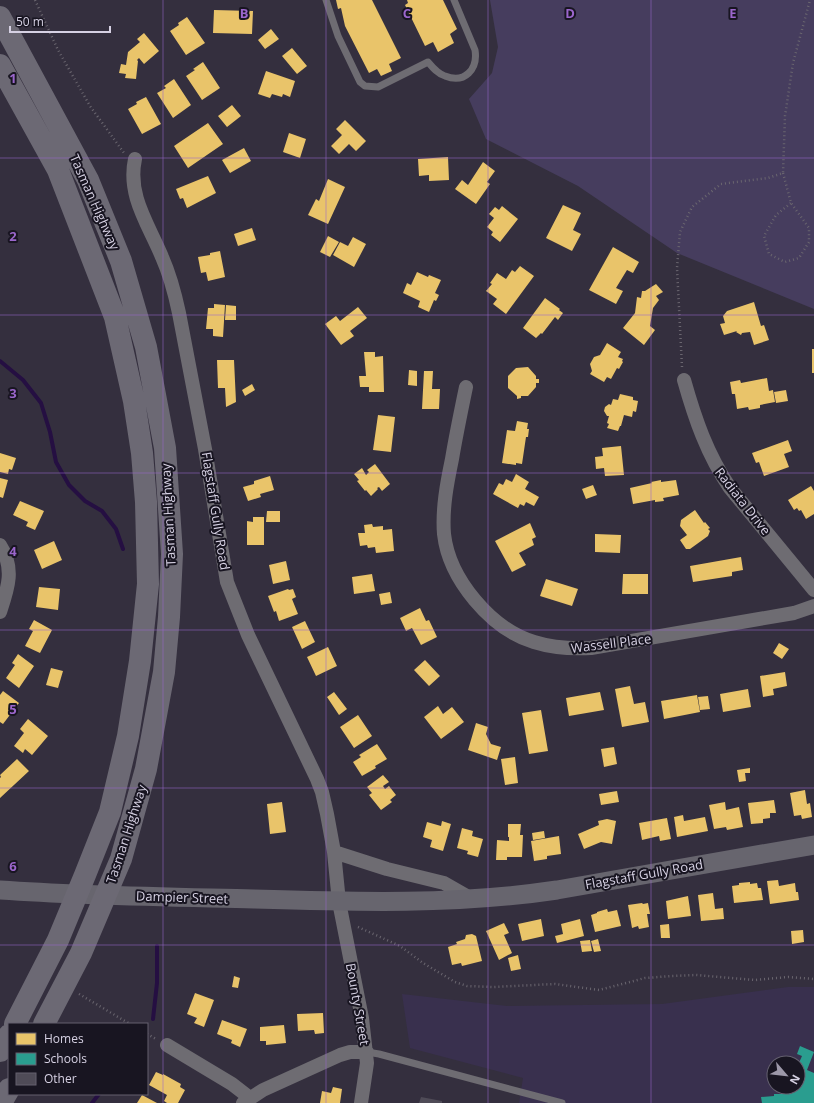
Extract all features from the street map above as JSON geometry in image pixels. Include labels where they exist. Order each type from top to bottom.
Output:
[{"type":"highway","name":"Tasman Highway","points":[[0,17],[88,180],[121,261],[146,347],[165,448],[171,546],[169,618],[164,672],[146,770],[121,859],[81,953],[45,1023]]},
{"type":"highway","name":"Tasman Highway","points":[[0,65],[58,170],[114,317],[134,401],[142,453],[146,502],[148,584],[140,661],[129,728],[110,812],[58,940],[16,1023]]},
{"type":"highway","points":[[0,1051],[8,1037]]},
{"type":"highway","points":[[1,1103],[8,1091]]},
{"type":"street","name":"Flagstaff Gully Road","points":[[135,159],[132,170],[137,203],[162,257],[180,313],[205,449],[227,582],[248,635],[317,778],[325,802],[334,852],[339,902],[425,901],[518,896],[814,845]]},
{"type":"street","name":"Radiata Drive","points":[[684,380],[692,408],[708,452],[718,471],[730,488],[814,590]]},
{"type":"street","name":"Wassell Place","points":[[466,387],[447,484],[444,506],[444,535],[449,555],[456,571],[467,589],[481,608],[514,634],[532,642],[566,649],[591,648],[794,613],[814,606]]},
{"type":"street","points":[[0,545],[7,559],[9,570],[9,582],[0,612]]},
{"type":"street","points":[[334,852],[387,869],[444,884],[473,899]]},
{"type":"street","name":"Dampier Street","points":[[0,890],[149,897],[339,902]]},
{"type":"street","name":"Bounty Street","points":[[167,1045],[232,1084],[246,1100],[263,1090],[340,1055],[350,1052],[367,1052],[362,1018],[339,902]]},
{"type":"street","points":[[361,1103],[366,1075],[367,1052]]},
{"type":"lane","points":[[326,0],[338,36],[357,77],[365,86],[371,88],[378,87],[428,62],[435,70],[444,76],[451,78],[465,76],[471,71],[476,58],[475,50],[454,0]]},
{"type":"lane","points":[[367,1052],[562,1103]]},
{"type":"path","points":[[35,0],[58,50],[90,106],[128,158],[135,159]]},
{"type":"path","points":[[791,203],[776,215],[764,236],[769,254],[785,262],[799,258],[809,242],[809,228],[791,203],[783,173],[785,116],[792,71],[810,0]]},
{"type":"path","points":[[684,380],[677,268],[680,232],[692,207],[721,184],[768,178],[783,173]]},
{"type":"path","points":[[357,927],[400,946],[423,963],[455,982],[467,986],[493,987],[555,984],[599,990],[645,978],[672,976],[696,975],[755,980],[788,977],[814,979]]},
{"type":"path","points":[[64,986],[128,1023]]},
{"type":"shaded area","points":[[490,0],[814,0],[814,309],[677,253],[578,186],[486,139],[469,99],[492,73],[498,47]]},
{"type":"shaded area","points":[[788,987],[814,987],[814,1103],[519,1103],[523,1078],[410,1048],[402,994],[507,1006],[662,1004]]},
{"type":"building: Homes","points":[[336,0],[372,0],[401,58],[389,64],[392,71],[381,76],[377,69],[369,73],[345,26],[341,8],[338,9]]},
{"type":"building: Homes","points":[[407,0],[443,0],[457,29],[450,34],[454,43],[438,52],[433,42],[425,46],[405,5],[408,3]]},
{"type":"building: Homes","points":[[214,10],[253,11],[252,34],[213,33]]},
{"type":"building: Homes","points":[[187,17],[205,43],[186,55],[170,31]]},
{"type":"building: Homes","points":[[271,29],[279,39],[265,49],[258,40]]},
{"type":"building: Homes","points":[[144,33],[159,51],[144,64],[139,58],[137,60],[136,79],[125,78],[126,74],[119,73],[121,64],[126,65],[128,52],[140,42],[137,39]]},
{"type":"building: Homes","points":[[292,48],[307,66],[297,74],[282,56]]},
{"type":"building: Homes","points":[[203,62],[220,88],[202,100],[186,76]]},
{"type":"building: Homes","points":[[266,71],[295,81],[290,97],[283,94],[282,97],[272,94],[270,98],[258,94]]},
{"type":"building: Homes","points":[[174,79],[191,105],[173,118],[157,93],[166,88],[164,86]]},
{"type":"building: Homes","points":[[146,97],[161,124],[142,134],[128,109],[137,104],[136,102]]},
{"type":"building: Homes","points":[[232,105],[241,116],[227,127],[218,116]]},
{"type":"building: Homes","points":[[345,120],[366,141],[356,151],[349,144],[339,154],[331,146],[342,135],[336,129]]},
{"type":"building: Homes","points":[[208,123],[223,144],[188,168],[174,146]]},
{"type":"building: Homes","points":[[289,133],[306,139],[300,158],[283,152]]},
{"type":"building: Homes","points":[[244,148],[251,161],[230,173],[222,160]]},
{"type":"building: Homes","points":[[448,157],[449,180],[429,181],[429,175],[419,176],[418,159]]},
{"type":"building: Homes","points":[[483,162],[495,171],[487,182],[490,184],[476,204],[455,189],[462,180],[468,185]]},
{"type":"building: Homes","points":[[208,176],[216,193],[187,208],[183,198],[180,199],[176,189]]},
{"type":"building: Homes","points":[[328,179],[345,187],[328,224],[308,215],[316,199],[319,201]]},
{"type":"building: Homes","points":[[563,205],[581,213],[573,230],[581,234],[572,251],[546,238]]},
{"type":"building: Homes","points":[[502,206],[518,219],[500,242],[491,235],[493,232],[487,227],[494,218],[489,214],[495,207],[499,210]]},
{"type":"building: Homes","points":[[252,228],[256,240],[238,246],[234,234]]},
{"type":"building: Homes","points":[[328,236],[339,242],[330,257],[320,252]]},
{"type":"building: Homes","points":[[353,237],[366,244],[354,267],[333,255],[340,242],[348,246]]},
{"type":"building: Homes","points":[[613,247],[639,262],[633,273],[627,270],[616,288],[623,291],[616,304],[589,290]]},
{"type":"building: Homes","points":[[220,251],[225,277],[208,281],[206,272],[201,273],[198,257],[210,255],[210,253]]},
{"type":"building: Homes","points":[[520,266],[534,276],[506,314],[493,304],[497,299],[486,291],[492,284],[490,283],[497,273],[506,279],[512,270],[515,272]]},
{"type":"building: Homes","points":[[417,272],[428,277],[429,275],[441,280],[435,293],[439,295],[436,301],[434,300],[429,312],[418,307],[420,301],[403,293],[407,283],[411,285]]},
{"type":"building: Homes","points":[[656,284],[663,292],[656,296],[659,300],[653,308],[650,326],[655,330],[644,345],[623,328],[635,313],[637,297],[641,298],[642,291],[645,291]]},
{"type":"building: Homes","points":[[545,298],[563,313],[558,320],[555,317],[542,334],[541,333],[536,338],[523,328]]},
{"type":"building: Homes","points":[[754,302],[761,326],[764,325],[769,340],[754,345],[750,332],[742,333],[741,335],[736,332],[737,331],[724,335],[720,324],[725,323],[723,316],[727,311]]},
{"type":"building: Homes","points":[[214,304],[225,305],[223,337],[213,336],[213,329],[206,329],[208,308],[214,308]]},
{"type":"building: Homes","points":[[226,305],[236,306],[236,320],[225,320]]},
{"type":"building: Homes","points":[[358,307],[367,318],[350,331],[354,336],[341,345],[325,324],[336,316],[340,321]]},
{"type":"building: Homes","points":[[607,343],[621,352],[618,357],[623,359],[623,362],[619,369],[617,368],[611,379],[607,377],[604,382],[590,374],[592,371],[590,364],[594,357],[600,355]]},
{"type":"building: Homes","points":[[812,349],[814,349],[814,373],[812,373]]},
{"type":"building: Homes","points":[[364,352],[375,352],[375,357],[383,356],[384,392],[369,392],[369,387],[360,387],[359,376],[366,376]]},
{"type":"building: Homes","points":[[217,360],[234,360],[236,402],[226,407],[225,388],[218,388]]},
{"type":"building: Homes","points":[[528,367],[536,376],[536,379],[539,379],[539,383],[536,383],[536,387],[528,396],[521,396],[521,398],[517,399],[517,396],[508,388],[508,376],[516,368]]},
{"type":"building: Homes","points":[[409,370],[417,371],[417,386],[408,385]]},
{"type":"building: Homes","points":[[424,371],[433,371],[432,389],[440,389],[439,409],[422,409]]},
{"type":"building: Homes","points":[[767,378],[769,391],[773,390],[775,402],[760,405],[760,408],[749,410],[748,407],[737,409],[735,394],[732,394],[730,382],[740,380],[741,383]]},
{"type":"building: Homes","points":[[252,384],[255,390],[245,396],[242,390]]},
{"type":"building: Homes","points":[[786,390],[788,401],[776,403],[774,392]]},
{"type":"building: Homes","points":[[620,394],[633,397],[633,400],[638,401],[636,412],[633,411],[632,417],[624,415],[618,431],[607,428],[609,424],[607,423],[609,416],[607,416],[604,411],[605,407],[609,404],[611,405],[613,399],[618,400]]},
{"type":"building: Homes","points":[[378,415],[395,417],[391,452],[373,450]]},
{"type":"building: Homes","points":[[517,421],[528,423],[527,429],[529,429],[528,437],[526,437],[522,464],[516,463],[516,465],[502,463],[507,430],[515,431]]},
{"type":"building: Homes","points":[[788,440],[792,451],[784,454],[789,467],[764,476],[759,462],[756,463],[752,453]]},
{"type":"building: Homes","points":[[621,446],[624,475],[605,476],[604,468],[596,469],[595,457],[603,456],[602,448]]},
{"type":"building: Homes","points":[[0,453],[16,458],[12,470],[9,469],[8,474],[0,472]]},
{"type":"building: Homes","points":[[375,464],[390,484],[382,491],[379,487],[377,488],[378,489],[371,496],[357,481],[359,480],[354,474],[362,468],[366,475],[369,472],[367,470]]},
{"type":"building: Homes","points":[[516,474],[529,482],[525,489],[539,497],[534,506],[526,502],[524,506],[520,504],[518,508],[493,494],[499,483],[503,485],[506,479],[512,482]]},
{"type":"building: Homes","points":[[270,476],[274,490],[260,494],[261,497],[248,501],[243,487],[254,484],[254,481]]},
{"type":"building: Homes","points":[[0,478],[8,480],[3,498],[0,497]]},
{"type":"building: Homes","points":[[661,480],[661,482],[676,480],[679,495],[663,498],[664,501],[655,502],[655,500],[633,504],[630,488]]},
{"type":"building: Homes","points":[[593,485],[597,495],[586,499],[582,489]]},
{"type":"building: Homes","points":[[811,486],[814,491],[814,514],[806,519],[801,510],[799,511],[797,508],[794,510],[788,500]]},
{"type":"building: Homes","points":[[20,501],[44,511],[35,530],[26,526],[28,522],[13,515]]},
{"type":"building: Homes","points":[[695,510],[704,523],[705,522],[710,528],[708,529],[710,531],[708,536],[690,549],[686,549],[680,540],[687,535],[680,526],[681,520]]},
{"type":"building: Homes","points":[[267,511],[280,511],[280,522],[266,522]]},
{"type":"building: Homes","points":[[253,517],[264,517],[264,545],[247,545],[247,521],[253,522]]},
{"type":"building: Homes","points":[[530,523],[536,537],[532,539],[534,545],[519,553],[526,565],[512,572],[495,541]]},
{"type":"building: Homes","points":[[372,524],[373,527],[383,526],[383,530],[392,529],[394,551],[376,553],[375,547],[368,548],[367,545],[360,546],[358,533],[365,533],[364,525]]},
{"type":"building: Homes","points":[[595,534],[621,535],[620,553],[595,552]]},
{"type":"building: Homes","points":[[54,541],[62,560],[42,569],[34,550]]},
{"type":"building: Homes","points":[[741,557],[743,570],[732,572],[732,576],[693,582],[690,566]]},
{"type":"building: Homes","points":[[286,561],[290,580],[273,584],[269,565]]},
{"type":"building: Homes","points":[[372,574],[375,591],[354,594],[352,577]]},
{"type":"building: Homes","points":[[623,574],[648,574],[648,594],[622,594]]},
{"type":"building: Homes","points":[[546,579],[578,589],[572,606],[540,596]]},
{"type":"building: Homes","points":[[39,587],[60,589],[58,610],[36,607]]},
{"type":"building: Homes","points":[[288,589],[293,589],[296,597],[292,599],[298,614],[279,621],[276,611],[274,612],[268,596]]},
{"type":"building: Homes","points":[[390,592],[392,603],[381,605],[379,594]]},
{"type":"building: Homes","points":[[420,608],[426,621],[429,620],[437,637],[421,645],[412,628],[406,631],[400,618]]},
{"type":"building: Homes","points":[[34,620],[52,630],[40,653],[25,646],[33,631],[29,629]]},
{"type":"building: Homes","points":[[305,621],[315,642],[302,649],[292,627]]},
{"type":"building: Homes","points":[[779,643],[789,649],[782,659],[773,653]]},
{"type":"building: Homes","points":[[328,647],[337,666],[316,676],[307,657]]},
{"type":"building: Homes","points":[[18,654],[34,666],[19,688],[6,678],[15,665],[12,663]]},
{"type":"building: Homes","points":[[425,660],[440,676],[429,686],[414,670]]},
{"type":"building: Homes","points":[[51,668],[63,671],[58,688],[46,685]]},
{"type":"building: Homes","points":[[785,672],[787,686],[773,689],[774,695],[763,697],[760,676]]},
{"type":"building: Homes","points":[[630,686],[634,704],[645,702],[649,722],[622,727],[615,689]]},
{"type":"building: Homes","points":[[748,689],[751,707],[723,712],[720,694]]},
{"type":"building: Homes","points":[[3,691],[19,703],[3,724],[0,722],[0,695]]},
{"type":"building: Homes","points":[[334,692],[347,709],[339,715],[327,697]]},
{"type":"building: Homes","points":[[600,692],[604,710],[569,716],[566,698]]},
{"type":"building: Homes","points":[[697,695],[700,712],[664,719],[661,701]]},
{"type":"building: Homes","points":[[708,696],[710,709],[700,710],[698,697]]},
{"type":"building: Homes","points":[[438,706],[443,714],[452,707],[464,722],[441,739],[424,717]]},
{"type":"building: Homes","points":[[541,710],[548,751],[529,754],[522,713]]},
{"type":"building: Homes","points":[[358,715],[372,736],[354,748],[340,727]]},
{"type":"building: Homes","points":[[28,719],[48,736],[32,755],[25,749],[23,753],[14,746],[24,733],[20,729]]},
{"type":"building: Homes","points":[[476,723],[488,727],[486,734],[491,744],[501,747],[497,760],[468,750]]},
{"type":"building: Homes","points":[[377,744],[387,759],[375,766],[376,768],[362,776],[353,762],[361,757],[359,755]]},
{"type":"building: Homes","points":[[614,747],[617,764],[604,767],[601,749]]},
{"type":"building: Homes","points":[[515,757],[518,783],[505,785],[501,759]]},
{"type":"building: Homes","points":[[17,759],[29,771],[0,798],[0,775]]},
{"type":"building: Homes","points":[[750,768],[750,773],[745,773],[746,781],[739,782],[737,770]]},
{"type":"building: Homes","points":[[383,775],[389,782],[383,786],[385,789],[389,786],[396,795],[390,800],[392,802],[381,810],[369,795],[372,793],[367,787]]},
{"type":"building: Homes","points":[[805,790],[807,804],[810,803],[812,817],[802,819],[801,815],[794,816],[790,793]]},
{"type":"building: Homes","points":[[617,791],[619,802],[601,805],[599,794]]},
{"type":"building: Homes","points":[[774,800],[776,813],[770,813],[770,818],[763,819],[763,823],[751,824],[748,803]]},
{"type":"building: Homes","points":[[282,802],[286,832],[270,834],[267,804]]},
{"type":"building: Homes","points":[[725,802],[726,810],[739,807],[743,827],[727,830],[726,827],[714,829],[709,805]]},
{"type":"building: Homes","points":[[683,815],[684,821],[705,817],[708,831],[677,837],[674,817]]},
{"type":"building: Homes","points":[[667,818],[671,839],[660,841],[659,836],[642,840],[639,823]]},
{"type":"building: Homes","points":[[607,819],[616,821],[612,844],[601,842],[584,849],[578,834],[599,825],[598,821]]},
{"type":"building: Homes","points":[[442,821],[451,824],[443,851],[430,847],[432,840],[423,837],[427,822],[441,826]]},
{"type":"building: Homes","points":[[508,824],[521,824],[520,835],[523,835],[522,857],[507,857],[507,860],[496,860],[497,840],[509,841]]},
{"type":"building: Homes","points":[[462,828],[473,831],[472,836],[483,839],[478,857],[467,854],[468,851],[457,848]]},
{"type":"building: Homes","points":[[544,831],[545,838],[533,840],[532,833]]},
{"type":"building: Homes","points":[[559,836],[561,854],[547,856],[547,859],[534,861],[531,841]]},
{"type":"building: Homes","points":[[778,880],[779,886],[795,883],[799,900],[770,904],[767,881]]},
{"type":"building: Homes","points":[[750,882],[750,884],[757,883],[758,888],[761,888],[763,900],[734,903],[732,886],[739,885],[739,883]]},
{"type":"building: Homes","points":[[713,893],[715,909],[723,908],[724,919],[701,921],[698,895]]},
{"type":"building: Homes","points":[[688,896],[691,916],[668,919],[666,901]]},
{"type":"building: Homes","points":[[648,903],[650,914],[647,914],[649,927],[639,929],[638,926],[632,928],[628,905]]},
{"type":"building: Homes","points":[[607,909],[608,912],[617,910],[621,926],[595,932],[591,915]]},
{"type":"building: Homes","points":[[541,919],[544,936],[522,941],[518,924]]},
{"type":"building: Homes","points":[[580,919],[584,936],[557,943],[555,936],[563,934],[561,924]]},
{"type":"building: Homes","points":[[504,923],[509,933],[504,935],[512,953],[499,960],[486,931]]},
{"type":"building: Homes","points":[[669,924],[670,938],[661,938],[660,925]]},
{"type":"building: Homes","points":[[803,930],[804,942],[792,944],[791,931]]},
{"type":"building: Homes","points":[[472,934],[476,936],[482,961],[462,966],[461,963],[452,965],[448,947],[465,939],[466,935]]},
{"type":"building: Homes","points":[[598,939],[601,951],[594,952],[591,941]]},
{"type":"building: Homes","points":[[590,940],[592,951],[582,952],[580,941]]},
{"type":"building: Homes","points":[[518,955],[521,969],[511,971],[508,958]]},
{"type":"building: Homes","points":[[234,976],[240,978],[238,988],[232,987]]},
{"type":"building: Homes","points":[[195,993],[214,1000],[204,1027],[194,1023],[197,1018],[187,1014]]},
{"type":"building: Homes","points":[[323,1013],[324,1033],[315,1034],[314,1030],[298,1031],[297,1014]]},
{"type":"building: Homes","points":[[222,1020],[247,1029],[240,1047],[231,1043],[232,1040],[217,1034]]},
{"type":"building: Homes","points":[[284,1025],[286,1043],[266,1045],[266,1041],[260,1041],[260,1027]]},
{"type":"building: Homes","points":[[156,1072],[163,1074],[181,1084],[180,1087],[185,1090],[178,1103],[167,1103],[164,1101],[167,1095],[149,1085]]},
{"type":"building: Homes","points":[[333,1087],[342,1089],[340,1103],[320,1103],[322,1091],[331,1093]]},
{"type":"building: Homes","points":[[142,1095],[157,1103],[137,1103]]},
{"type":"building: Schools","points":[[800,1046],[814,1052],[807,1070],[814,1073],[814,1103],[762,1103],[761,1097],[774,1095],[806,1095],[806,1055],[797,1054]]},
{"type":"building: Other","points":[[421,1097],[442,1101],[442,1103],[419,1103]]},
{"type":"waterway","points":[[0,361],[23,380],[41,403],[50,432],[56,462],[69,485],[85,501],[102,511],[116,529],[123,549]]},
{"type":"waterway","points":[[153,1019],[157,983],[157,946]]},
{"type":"waterway","points":[[92,1103],[98,1095]]}]
